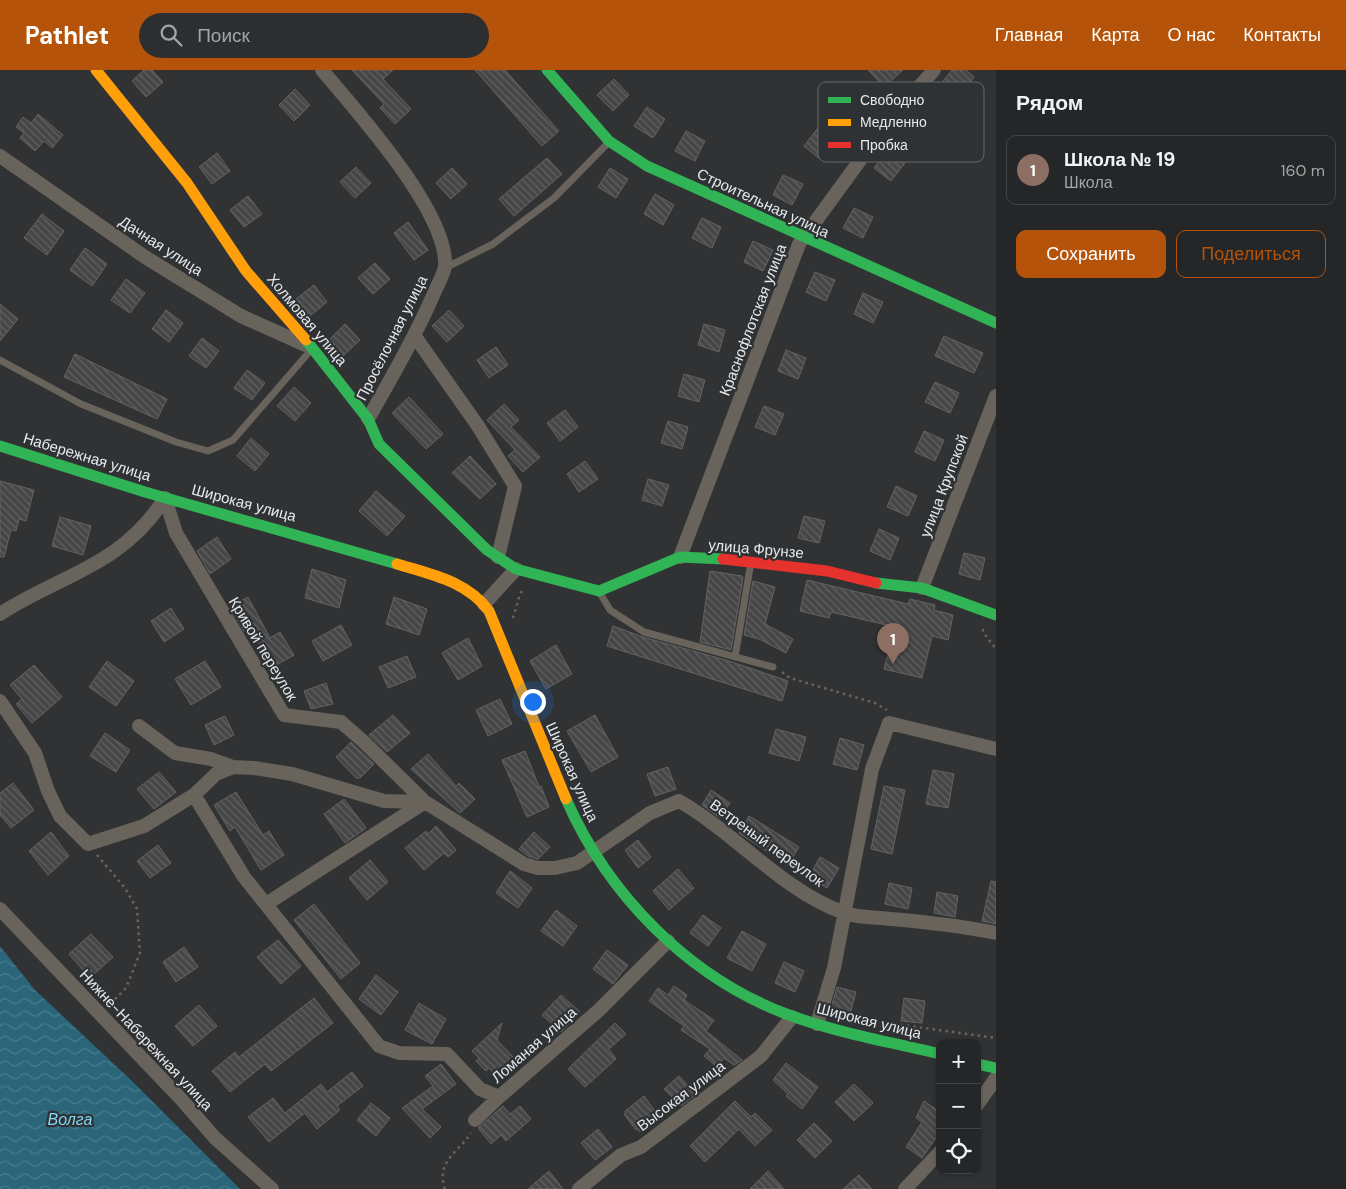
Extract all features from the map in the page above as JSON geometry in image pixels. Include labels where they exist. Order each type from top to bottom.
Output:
[{"type":"street","name":"Холмовая улица","points":[[96,70],[187,183],[246,270],[313,348],[368,420],[379,444],[487,550],[516,569]]},
{"type":"street","name":"Просёлочная улица","points":[[322,70],[367,124],[426,205],[442,241],[445,268],[414,335],[368,420]]},
{"type":"street","name":"Строительная улица","points":[[547,70],[609,142],[647,166],[803,238],[996,323]]},
{"type":"street","name":"Краснофлотская улица","points":[[924,82],[934,70]]},
{"type":"street","name":"Дачная улица","points":[[0,156],[145,257],[241,316],[313,348]]},
{"type":"street","name":"Краснофлотская улица","points":[[680,557],[803,238],[859,162]]},
{"type":"street","points":[[414,335],[478,426],[515,486],[498,558]]},
{"type":"street","name":"улица Крупской","points":[[922,588],[996,396]]},
{"type":"street","name":"Набережная улица","points":[[0,446],[165,498]]},
{"type":"street","points":[[0,614],[26,597],[72,578],[100,562],[151,520],[165,498]]},
{"type":"street","name":"Широкая улица","points":[[165,498],[278,527],[448,580],[464,588],[484,604],[494,620],[527,708],[571,811],[593,852],[612,882],[668,941],[715,977],[792,1017],[936,1053]]},
{"type":"street","name":"Кривой переулок","points":[[165,498],[176,533],[284,715],[341,722],[363,740],[425,802],[524,864],[538,868],[555,868],[577,863],[593,852]]},
{"type":"street","name":"улица Фрунзе","points":[[599,591],[680,557],[751,561],[827,571],[877,583],[922,588],[996,615]]},
{"type":"street","points":[[484,604],[516,569],[599,591]]},
{"type":"street","points":[[0,701],[35,752],[48,791],[60,816],[88,844],[144,826],[194,795],[216,774],[232,767]]},
{"type":"street","points":[[817,1024],[834,968],[872,769],[889,723],[996,748]]},
{"type":"street","name":"Кривой переулок","points":[[139,726],[175,753],[211,759],[232,767],[254,768],[292,774],[384,800],[425,802]]},
{"type":"street","name":"Ломаная улица","points":[[194,795],[244,877],[379,1046],[399,1053],[447,1054],[480,1089],[499,1097],[598,1011],[668,941]]},
{"type":"street","name":"Ветреный переулок","points":[[593,852],[650,814],[679,800],[713,823],[762,863],[815,899],[843,913],[961,926],[996,933]]},
{"type":"street","points":[[266,904],[425,802]]},
{"type":"street","name":"Нижне-Набережная улица","points":[[0,909],[181,1099],[215,1138],[272,1189]]},
{"type":"street","name":"Высокая улица","points":[[579,1189],[621,1155],[641,1147],[761,1056],[792,1017]]},
{"type":"street","points":[[981,1065],[996,1068]]},
{"type":"street","points":[[981,1099],[996,1078]]},
{"type":"street","points":[[475,1120],[499,1097]]},
{"type":"street","points":[[905,1189],[936,1156]]},
{"type":"lane","points":[[445,268],[492,244],[554,198],[609,142]]},
{"type":"lane","points":[[0,360],[81,404],[176,442],[208,450],[233,440],[313,348]]},
{"type":"lane","points":[[735,657],[751,561]]},
{"type":"lane","points":[[599,591],[610,610],[644,632],[773,667]]},
{"type":"path","points":[[513,622],[513,613],[520,594],[533,575]]},
{"type":"path","points":[[773,667],[790,678],[875,703],[888,710],[889,723]]},
{"type":"path","points":[[88,844],[125,888],[137,909],[140,953],[126,988],[100,1013]]},
{"type":"path","points":[[876,1021],[996,1038]]},
{"type":"path","points":[[445,1188],[444,1174],[447,1161],[456,1148],[468,1137],[475,1120]]},
{"type":"water","name":"Волга","points":[[0,946],[35,990],[131,1080],[240,1189],[0,1189]]},
{"type":"building","points":[[144,70],[152,70],[163,82],[146,97],[132,81]]},
{"type":"building","points":[[352,70],[393,70],[383,79],[411,109],[395,124],[380,108],[384,104]]},
{"type":"building","points":[[475,70],[505,70],[559,131],[542,146]]},
{"type":"building","points":[[868,70],[903,70],[890,82],[879,82]]},
{"type":"building","points":[[952,70],[966,70],[974,77],[970,82],[943,81]]},
{"type":"building","points":[[614,79],[629,95],[613,111],[597,95]]},
{"type":"building","points":[[295,89],[310,105],[294,121],[279,105]]},
{"type":"building","points":[[647,107],[665,119],[653,138],[634,126]]},
{"type":"building","points":[[38,114],[63,135],[52,148],[44,141],[35,151],[20,138],[24,133],[16,127],[23,117],[31,123]]},
{"type":"building","points":[[818,128],[818,158],[804,146]]},
{"type":"building","points":[[686,131],[705,141],[695,161],[675,151]]},
{"type":"building","points":[[217,153],[230,171],[212,184],[199,167]]},
{"type":"building","points":[[547,158],[562,174],[514,216],[499,199]]},
{"type":"building","points":[[878,162],[905,163],[891,181],[874,168]]},
{"type":"building","points":[[356,167],[371,183],[355,198],[340,182]]},
{"type":"building","points":[[452,168],[467,184],[451,199],[436,183]]},
{"type":"building","points":[[610,168],[628,179],[616,198],[598,187]]},
{"type":"building","points":[[783,175],[803,184],[792,205],[773,195]]},
{"type":"building","points":[[655,194],[674,205],[663,225],[644,214]]},
{"type":"building","points":[[248,196],[262,214],[244,227],[230,210]]},
{"type":"building","points":[[854,208],[873,217],[863,238],[843,228]]},
{"type":"building","points":[[42,214],[64,231],[47,255],[24,238]]},
{"type":"building","points":[[702,218],[721,227],[712,248],[692,238]]},
{"type":"building","points":[[408,222],[428,250],[414,260],[394,233]]},
{"type":"building","points":[[753,241],[773,250],[763,271],[744,262]]},
{"type":"building","points":[[85,248],[107,264],[92,286],[70,270]]},
{"type":"building","points":[[375,263],[390,279],[373,294],[358,278]]},
{"type":"building","points":[[815,272],[835,280],[826,301],[806,292]]},
{"type":"building","points":[[126,279],[145,293],[130,313],[111,300]]},
{"type":"building","points":[[314,285],[327,302],[310,316],[296,299]]},
{"type":"building","points":[[863,293],[883,302],[873,323],[854,314]]},
{"type":"building","points":[[0,304],[18,319],[0,341]]},
{"type":"building","points":[[166,310],[183,323],[169,342],[152,329]]},
{"type":"building","points":[[449,310],[464,326],[447,342],[432,326]]},
{"type":"building","points":[[345,324],[360,340],[343,356],[329,340]]},
{"type":"building","points":[[704,324],[725,330],[719,352],[698,345]]},
{"type":"building","points":[[944,336],[983,353],[974,373],[935,356]]},
{"type":"building","points":[[202,338],[219,351],[206,368],[189,356]]},
{"type":"building","points":[[496,347],[508,365],[489,378],[477,360]]},
{"type":"building","points":[[786,350],[806,358],[798,379],[778,371]]},
{"type":"building","points":[[75,354],[167,399],[157,419],[64,377]]},
{"type":"building","points":[[247,370],[265,383],[252,400],[234,388]]},
{"type":"building","points":[[684,374],[705,380],[699,402],[678,396]]},
{"type":"building","points":[[935,382],[959,393],[950,413],[925,402]]},
{"type":"building","points":[[294,387],[311,403],[295,421],[277,406]]},
{"type":"building","points":[[409,397],[443,434],[426,449],[392,413]]},
{"type":"building","points":[[504,404],[519,420],[511,427],[540,457],[523,472],[508,456],[515,450],[487,420]]},
{"type":"building","points":[[764,406],[784,414],[775,435],[755,427]]},
{"type":"building","points":[[565,410],[578,427],[560,441],[547,423]]},
{"type":"building","points":[[668,421],[688,427],[682,449],[661,443]]},
{"type":"building","points":[[924,431],[944,440],[935,461],[915,452]]},
{"type":"building","points":[[251,438],[269,454],[255,471],[237,456]]},
{"type":"building","points":[[470,456],[496,484],[480,499],[452,473]]},
{"type":"building","points":[[585,461],[598,479],[579,492],[567,474]]},
{"type":"building","points":[[648,479],[669,485],[662,506],[642,500]]},
{"type":"building","points":[[0,481],[34,490],[26,521],[19,519],[16,531],[11,530],[4,557],[0,557]]},
{"type":"building","points":[[896,486],[917,496],[908,516],[887,507]]},
{"type":"building","points":[[376,491],[405,516],[387,536],[359,511]]},
{"type":"building","points":[[804,516],[825,521],[819,543],[798,538]]},
{"type":"building","points":[[60,517],[91,526],[83,555],[52,546]]},
{"type":"building","points":[[879,529],[899,538],[890,560],[870,551]]},
{"type":"building","points":[[217,537],[231,559],[210,574],[197,551]]},
{"type":"building","points":[[964,553],[985,558],[980,580],[959,574]]},
{"type":"building","points":[[312,569],[346,580],[339,608],[305,598]]},
{"type":"building","points":[[710,571],[742,576],[743,578],[731,650],[700,642]]},
{"type":"building","points":[[807,580],[908,604],[910,599],[935,605],[934,610],[953,615],[948,640],[932,636],[922,678],[884,669],[895,627],[831,612],[829,618],[800,611]]},
{"type":"building","points":[[753,581],[775,587],[765,624],[793,639],[786,653],[759,639],[744,635]]},
{"type":"building","points":[[248,597],[270,638],[280,632],[294,655],[273,667],[250,628],[244,631],[230,607]]},
{"type":"building","points":[[394,597],[427,609],[419,635],[386,624]]},
{"type":"building","points":[[171,608],[184,629],[164,642],[151,621]]},
{"type":"building","points":[[341,625],[352,645],[323,661],[312,641]]},
{"type":"building","points":[[613,626],[788,681],[782,701],[607,646]]},
{"type":"building","points":[[468,638],[482,666],[458,680],[442,653]]},
{"type":"building","points":[[556,645],[572,674],[546,689],[530,661]]},
{"type":"building","points":[[407,656],[416,677],[388,688],[379,667]]},
{"type":"building","points":[[107,661],[134,681],[116,706],[89,687]]},
{"type":"building","points":[[205,661],[221,687],[191,705],[175,679]]},
{"type":"building","points":[[34,665],[62,697],[32,723],[16,704],[22,699],[10,685]]},
{"type":"building","points":[[326,683],[333,704],[311,709],[304,691]]},
{"type":"building","points":[[500,699],[512,724],[488,736],[476,710]]},
{"type":"building","points":[[393,715],[410,733],[387,752],[369,735]]},
{"type":"building","points":[[595,715],[618,757],[591,772],[567,731]]},
{"type":"building","points":[[225,716],[234,735],[214,745],[205,725]]},
{"type":"building","points":[[776,729],[806,737],[799,761],[769,753]]},
{"type":"building","points":[[105,733],[130,750],[116,772],[90,756]]},
{"type":"building","points":[[840,738],[864,745],[857,770],[833,764]]},
{"type":"building","points":[[351,742],[374,764],[360,778],[356,778],[336,757]]},
{"type":"building","points":[[525,751],[549,807],[527,817],[502,760]]},
{"type":"building","points":[[428,754],[456,786],[459,783],[475,799],[460,813],[411,769]]},
{"type":"building","points":[[668,767],[676,789],[655,796],[647,774]]},
{"type":"building","points":[[933,770],[954,774],[948,808],[926,804]]},
{"type":"building","points":[[159,772],[176,792],[154,809],[137,789]]},
{"type":"building","points":[[13,783],[34,810],[11,828],[0,815],[0,793]]},
{"type":"building","points":[[884,786],[905,790],[892,854],[871,849]]},
{"type":"building","points":[[711,790],[730,803],[720,818],[702,805]]},
{"type":"building","points":[[236,792],[263,835],[269,831],[284,855],[261,870],[235,827],[230,831],[214,805]]},
{"type":"building","points":[[344,799],[366,828],[345,843],[324,814]]},
{"type":"building","points":[[749,816],[799,847],[788,865],[739,833]]},
{"type":"building","points":[[436,826],[456,850],[448,857],[444,853],[424,870],[405,848],[426,831],[428,834]]},
{"type":"building","points":[[51,832],[69,856],[48,875],[29,851]]},
{"type":"building","points":[[534,832],[550,847],[538,859],[528,856],[519,849]]},
{"type":"building","points":[[638,840],[651,857],[638,868],[625,850]]},
{"type":"building","points":[[158,845],[171,863],[150,878],[137,861]]},
{"type":"building","points":[[820,857],[839,868],[827,888],[809,877]]},
{"type":"building","points":[[370,860],[388,882],[367,900],[349,878]]},
{"type":"building","points":[[678,869],[694,888],[669,910],[653,891]]},
{"type":"building","points":[[510,871],[532,888],[518,908],[496,893]]},
{"type":"building","points":[[991,881],[996,882],[996,924],[982,921]]},
{"type":"building","points":[[889,883],[912,888],[908,909],[885,904]]},
{"type":"building","points":[[937,892],[958,896],[955,917],[934,913]]},
{"type":"building","points":[[314,904],[360,963],[341,979],[294,920]]},
{"type":"building","points":[[556,910],[577,926],[563,946],[541,931]]},
{"type":"building","points":[[703,915],[721,928],[708,946],[690,933]]},
{"type":"building","points":[[742,931],[766,944],[752,971],[727,958]]},
{"type":"building","points":[[91,934],[113,957],[90,978],[69,954]]},
{"type":"building","points":[[278,940],[301,966],[281,984],[257,957]]},
{"type":"building","points":[[184,947],[198,967],[176,982],[163,962]]},
{"type":"building","points":[[607,950],[628,965],[613,984],[593,969]]},
{"type":"building","points":[[784,962],[804,971],[795,992],[775,983]]},
{"type":"building","points":[[376,975],[398,992],[381,1015],[359,999]]},
{"type":"building","points":[[674,986],[687,995],[684,1000],[714,1020],[706,1031],[742,1060],[734,1065],[724,1058],[717,1067],[704,1056],[710,1049],[681,1030],[684,1026],[649,1001],[658,988],[668,995]]},
{"type":"building","points":[[837,987],[856,992],[850,1014],[831,1008]]},
{"type":"building","points":[[561,995],[580,1012],[561,1032],[542,1015]]},
{"type":"building","points":[[314,998],[333,1023],[271,1071],[265,1064],[230,1092],[212,1071],[235,1052],[239,1057]]},
{"type":"building","points":[[904,998],[925,1001],[922,1023],[901,1021]]},
{"type":"building","points":[[419,1003],[446,1019],[432,1044],[405,1030]]},
{"type":"building","points":[[199,1005],[217,1026],[193,1046],[175,1026]]},
{"type":"building","points":[[502,1023],[497,1040],[514,1058],[495,1075],[489,1068],[486,1071],[476,1061],[479,1058],[472,1051]]},
{"type":"building","points":[[615,1023],[626,1034],[609,1049],[616,1059],[585,1087],[568,1069]]},
{"type":"building","points":[[786,1063],[818,1087],[802,1109],[786,1096],[788,1094],[773,1080]]},
{"type":"building","points":[[441,1064],[456,1084],[422,1109],[441,1127],[430,1138],[402,1108],[433,1086],[425,1076]]},
{"type":"building","points":[[352,1072],[363,1086],[337,1106],[340,1110],[317,1129],[305,1113],[269,1142],[248,1117],[273,1098],[285,1113],[321,1084],[327,1092]]},
{"type":"building","points":[[679,1076],[696,1094],[681,1106],[664,1089]]},
{"type":"building","points":[[854,1084],[873,1103],[854,1121],[835,1102]]},
{"type":"building","points":[[644,1096],[660,1118],[640,1132],[638,1129],[636,1130],[624,1114],[626,1113],[625,1111]]},
{"type":"building","points":[[735,1101],[751,1117],[755,1113],[772,1130],[755,1146],[739,1129],[705,1162],[690,1146]]},
{"type":"building","points":[[924,1101],[936,1109],[936,1138],[922,1158],[906,1147],[922,1122],[916,1118]]},
{"type":"building","points":[[371,1103],[390,1118],[376,1136],[357,1120]]},
{"type":"building","points":[[503,1106],[510,1114],[520,1106],[531,1119],[506,1141],[501,1135],[491,1144],[478,1128]]},
{"type":"building","points":[[814,1123],[832,1141],[815,1158],[797,1140]]},
{"type":"building","points":[[598,1129],[612,1147],[595,1160],[581,1143]]},
{"type":"building","points":[[549,1171],[563,1189],[528,1189]]},
{"type":"building","points":[[768,1171],[784,1189],[750,1189]]},
{"type":"building","points":[[859,1175],[872,1189],[843,1189]]},
{"type":"traffic: fast","points":[[547,70],[609,141],[647,166],[996,323]]},
{"type":"traffic: fast","points":[[306,340],[368,419],[379,444],[487,550],[516,569],[599,591],[680,557],[723,559]]},
{"type":"traffic: fast","points":[[0,446],[145,492],[397,564]]},
{"type":"traffic: fast","points":[[876,583],[922,588],[996,615]]},
{"type":"traffic: fast","points":[[566,799],[604,868],[629,900],[656,929],[686,956],[718,979],[752,999],[789,1015],[845,1032],[936,1053]]},
{"type":"traffic: fast","points":[[981,1065],[996,1068]]},
{"type":"traffic: slow","points":[[96,70],[187,183],[246,271],[306,340]]},
{"type":"traffic: slow","points":[[397,564],[435,575],[459,586],[470,592],[489,611],[566,799]]},
{"type":"traffic: jam","points":[[723,559],[827,571],[876,583]]},
{"type":"place","name":"Школа № 19","points":[[893,664]]}]
